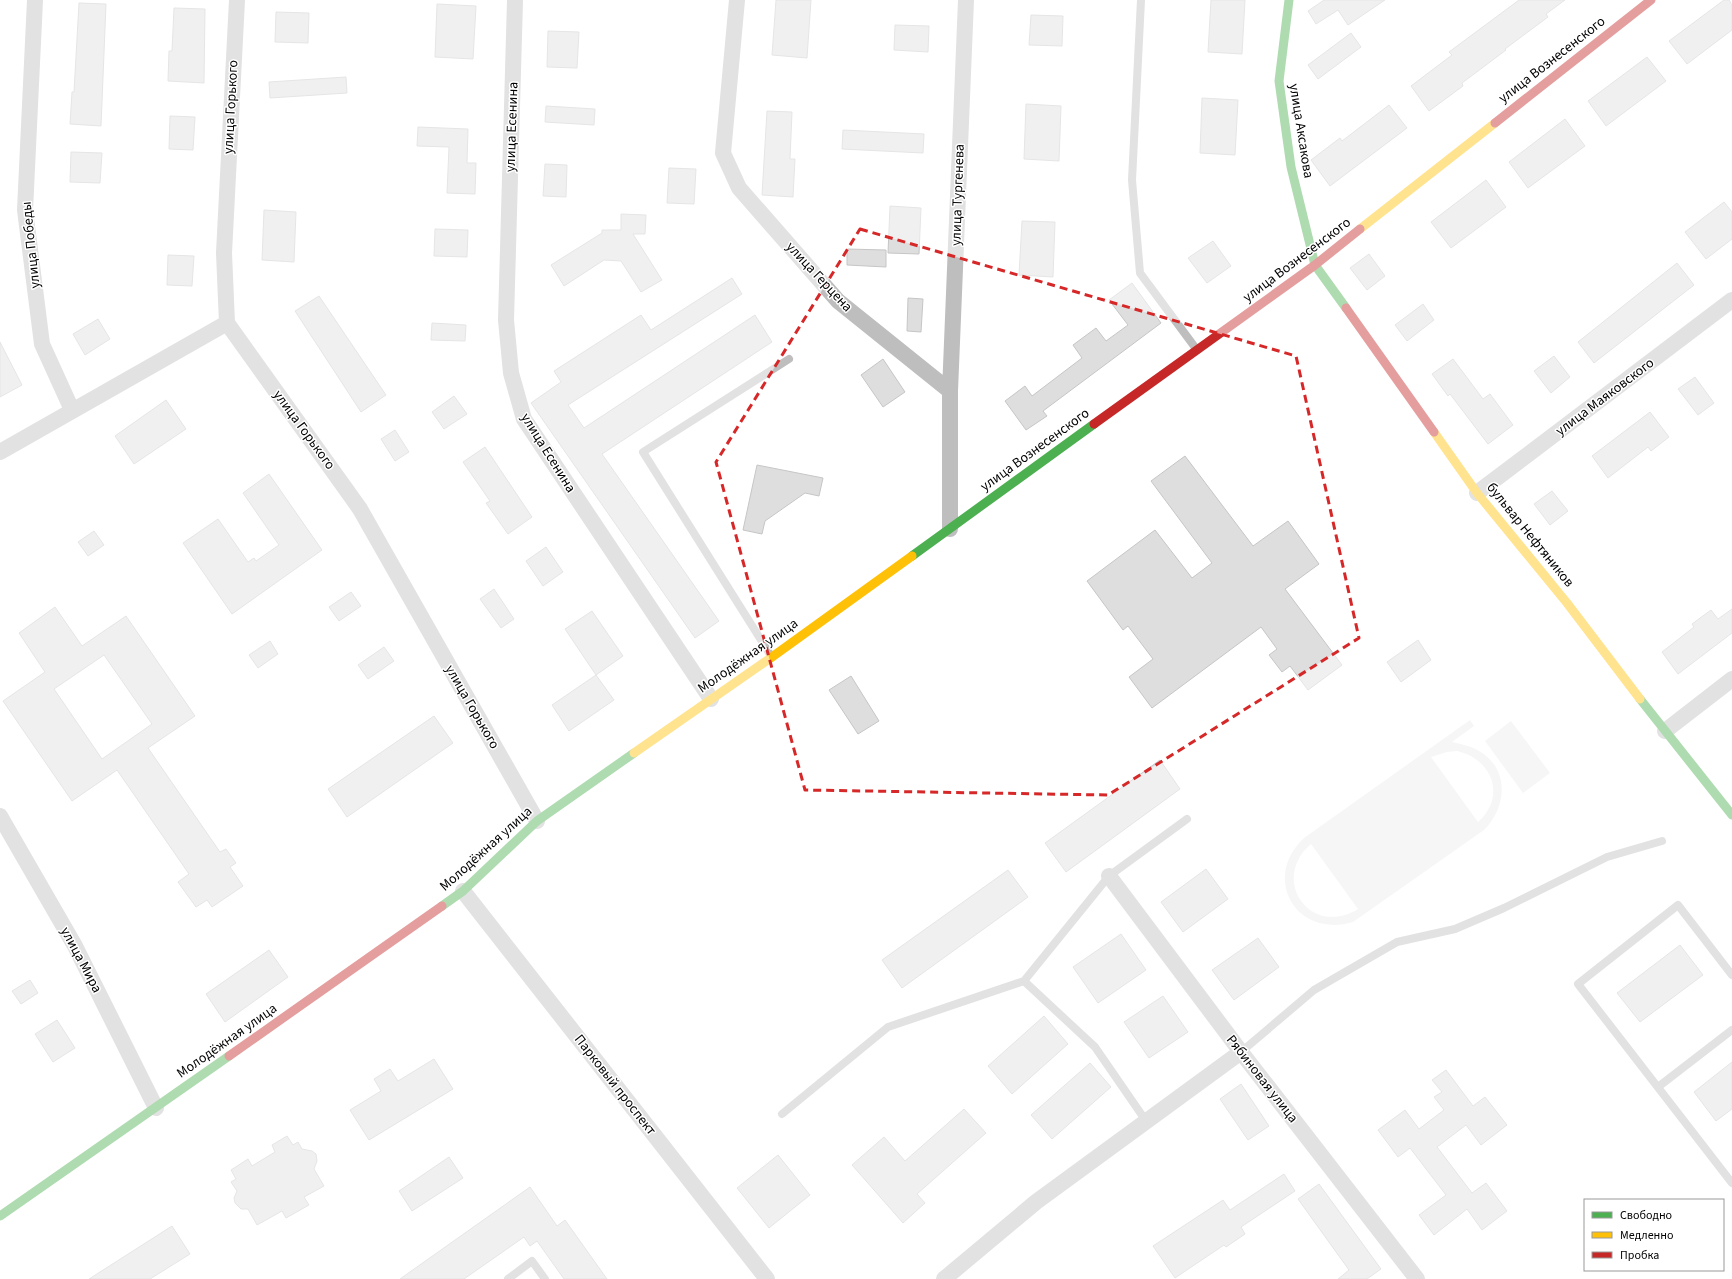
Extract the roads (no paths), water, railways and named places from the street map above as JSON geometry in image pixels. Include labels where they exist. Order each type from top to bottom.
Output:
[{"type":"street","name":"улица Победы","points":[[35,0],[25,210],[42,344],[72,410]]},
{"type":"street","name":"улица Горького","points":[[237,0],[224,253],[227,323],[360,509],[537,821]]},
{"type":"street","name":"улица Есенина","points":[[516,0],[506,320],[511,373],[524,419],[711,699]]},
{"type":"street","name":"улица Герцена","points":[[737,0],[724,153],[738,188],[838,301],[950,391]]},
{"type":"street","name":"улица Тургенева","points":[[950,391],[966,0]]},
{"type":"street","name":"улица Аксакова","points":[[1289,0],[1279,81],[1291,167],[1315,265]]},
{"type":"street","name":"улица Вознесенского","points":[[950,529],[1315,265],[1651,0]]},
{"type":"street","name":"бульвар Нефтяников","points":[[1315,265],[1477,493],[1567,603],[1665,731],[1732,815]]},
{"type":"street","name":"улица Маяковского","points":[[1477,493],[1732,300]]},
{"type":"street","points":[[0,452],[227,323]]},
{"type":"street","points":[[950,391],[950,529]]},
{"type":"street","name":"Молодёжная улица","points":[[0,1216],[156,1108],[462,891],[537,821],[772,657],[950,529]]},
{"type":"street","points":[[1665,731],[1732,679]]},
{"type":"street","name":"улица Мира","points":[[0,816],[75,946],[156,1108]]},
{"type":"street","name":"Рябиновая улица","points":[[1109,876],[1241,1052],[1417,1279]]},
{"type":"street","name":"Парковый проспект","points":[[462,891],[767,1279]]},
{"type":"street","points":[[944,1279],[1036,1202],[1241,1052]]},
{"type":"lane","points":[[1141,0],[1132,180],[1140,273],[1198,350]]},
{"type":"lane","points":[[772,657],[643,452],[789,359]]},
{"type":"lane","points":[[782,1114],[888,1027],[1024,981],[1109,876],[1186,819]]},
{"type":"lane","points":[[1241,1052],[1314,990],[1397,942],[1455,929],[1504,908],[1607,857],[1662,841]]},
{"type":"lane","points":[[1732,975],[1678,906],[1578,984],[1732,1183]]},
{"type":"lane","points":[[1024,981],[1095,1047],[1146,1121]]},
{"type":"lane","points":[[1658,1087],[1732,1030]]},
{"type":"lane","points":[[508,1279],[532,1261],[545,1279]]}]
